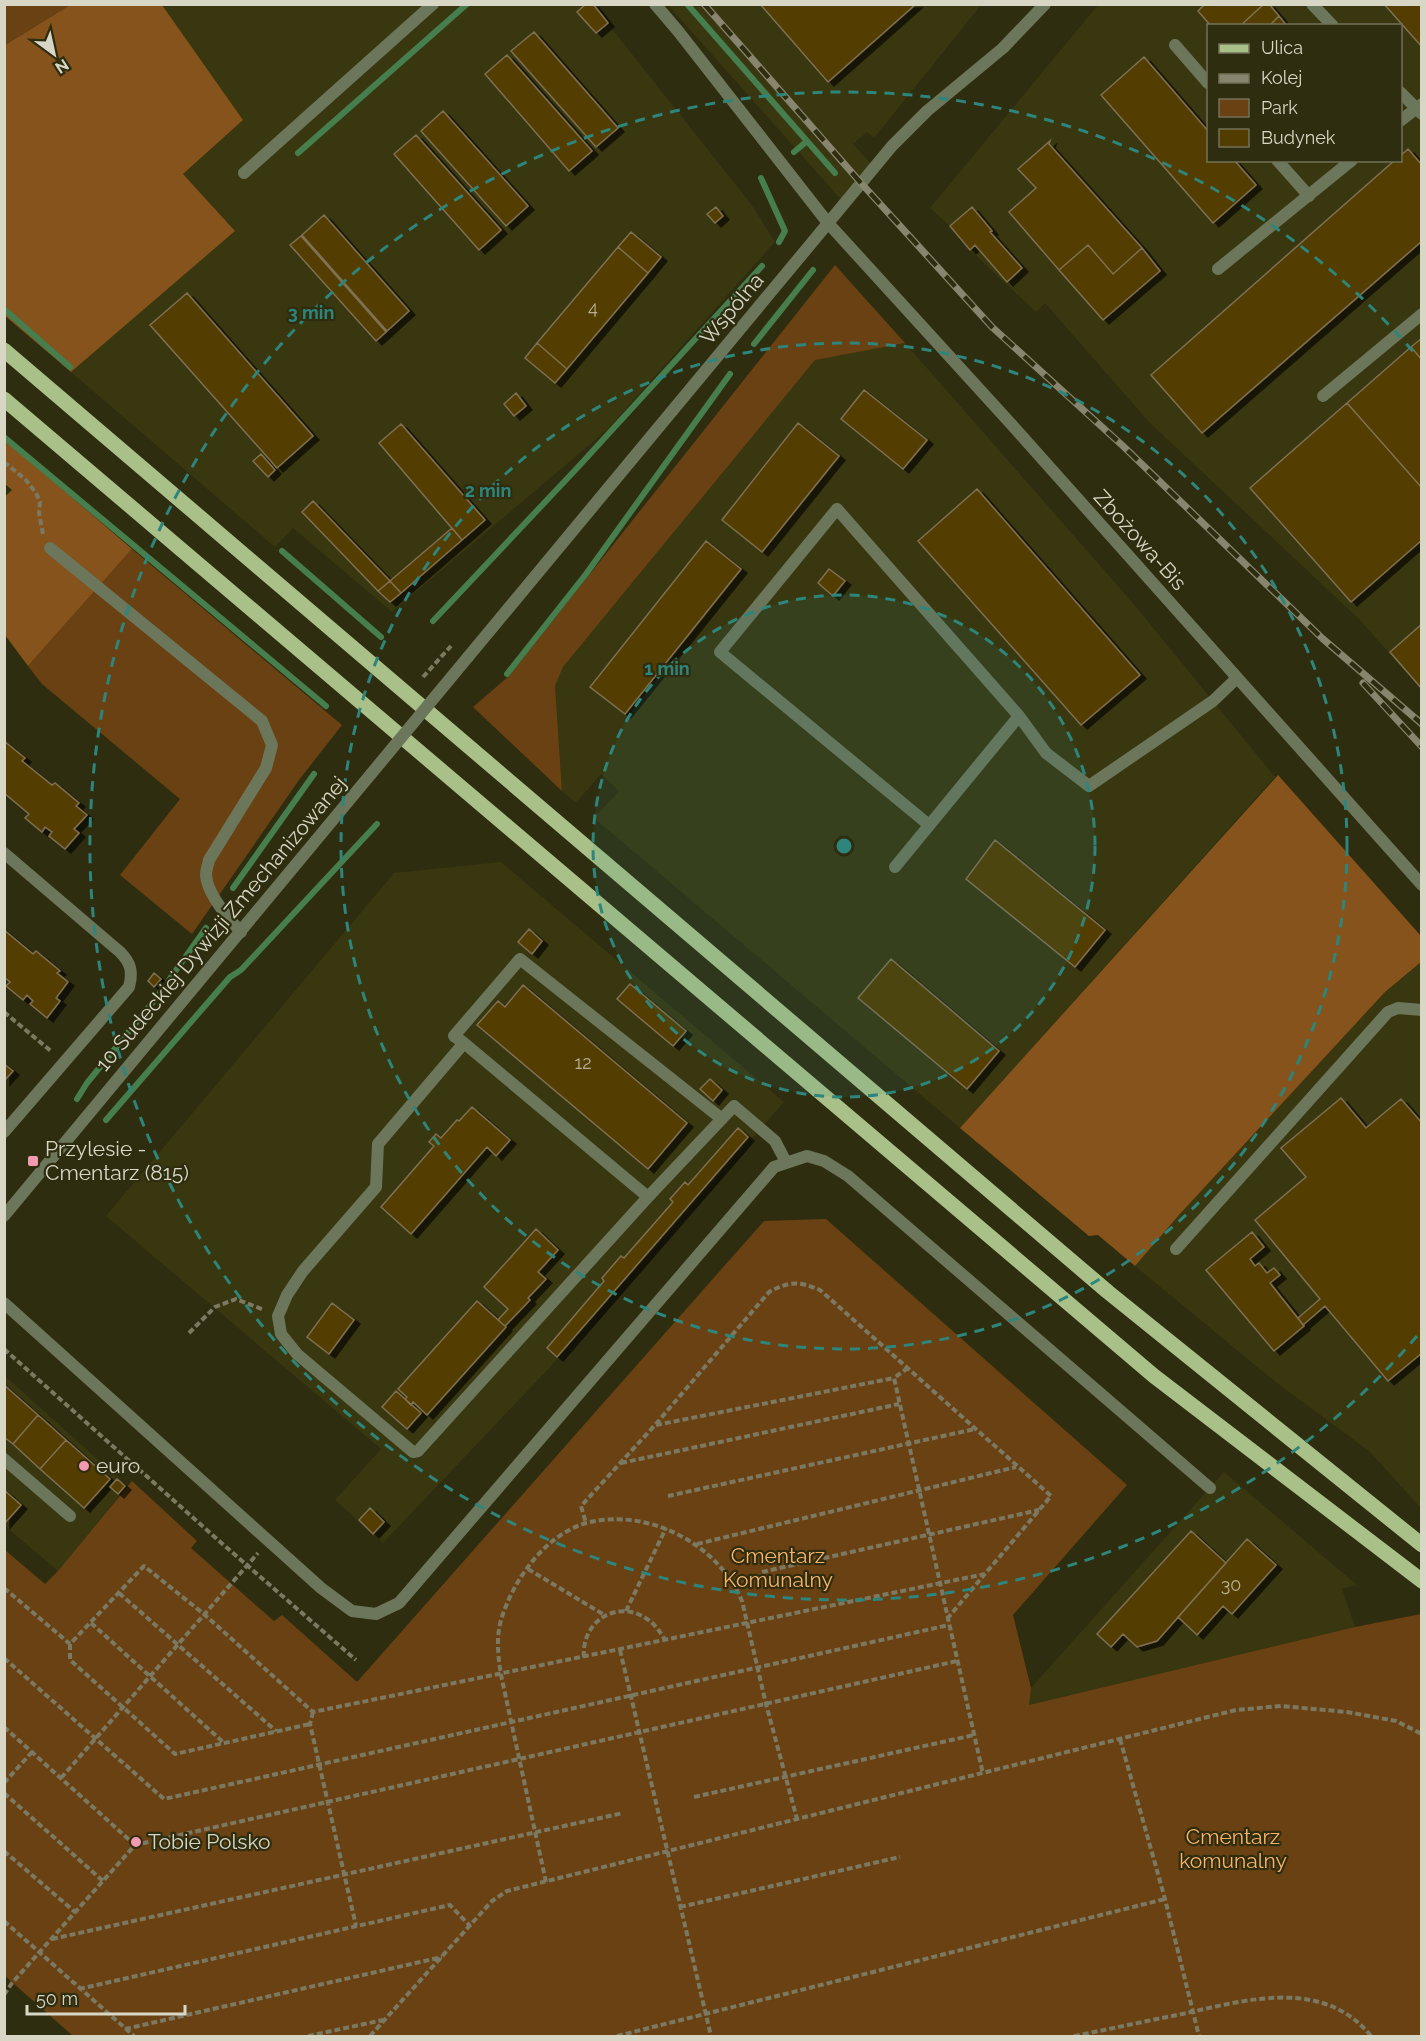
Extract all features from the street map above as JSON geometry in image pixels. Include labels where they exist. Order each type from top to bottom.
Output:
[{"type":"main road","points":[[4,350],[1108,1292],[1422,1545]]},
{"type":"main road","points":[[4,399],[1154,1376],[1422,1581]]},
{"type":"street","points":[[244,173],[433,4]]},
{"type":"street","name":"Zbożowa-Bis","points":[[655,4],[828,224],[1012,425],[1422,885]]},
{"type":"street","name":"Wspólna","points":[[468,657],[909,128],[1003,48],[1045,4]]},
{"type":"street","points":[[1312,4],[1331,24]]},
{"type":"street","points":[[1175,45],[1207,81]]},
{"type":"street","points":[[1402,93],[1420,108],[1402,120]]},
{"type":"street","points":[[1279,162],[1309,196]]},
{"type":"street","points":[[1218,269],[1350,162]]},
{"type":"street","points":[[1323,396],[1422,314]]},
{"type":"street","points":[[929,825],[720,652],[837,509],[1019,716],[1046,753],[1089,786],[1214,701],[1237,678]]},
{"type":"street","points":[[50,548],[262,721],[272,745],[266,768],[209,860],[206,875],[213,896],[226,917],[241,932]]},
{"type":"street","name":"10 Sudeckiej Dywizji Zmechanizowanej","points":[[4,1216],[468,657]]},
{"type":"street","points":[[895,867],[1019,716]]},
{"type":"street","points":[[4,854],[120,952],[130,966],[132,976],[129,987],[4,1132]]},
{"type":"street","points":[[648,1197],[454,1036],[520,959],[722,1119]]},
{"type":"street","points":[[1176,1249],[1388,1012],[1398,1008],[1422,1010]]},
{"type":"street","points":[[464,1043],[378,1144],[376,1187],[303,1271],[286,1295],[278,1316],[281,1334],[297,1354],[413,1452],[418,1451],[648,1197],[734,1106],[775,1141],[786,1162]]},
{"type":"street","points":[[6,1309],[321,1588],[351,1611],[376,1614],[399,1604],[774,1167],[807,1156],[824,1161],[848,1176],[1210,1488]]},
{"type":"street","points":[[4,1460],[70,1516]]},
{"type":"path","points":[[4,462],[25,479],[36,493],[40,502],[39,513],[44,537],[50,548]]},
{"type":"path","points":[[423,676],[451,646]]},
{"type":"path","points":[[4,1012],[64,1062]]},
{"type":"path","points":[[586,1523],[581,1506],[655,1425],[769,1292],[784,1283],[805,1283],[820,1290],[1051,1496],[947,1619]]},
{"type":"path","points":[[189,1333],[215,1307],[236,1299],[278,1316]]},
{"type":"path","points":[[4,1349],[357,1660]]},
{"type":"path","points":[[655,1425],[894,1378],[908,1368]]},
{"type":"path","points":[[894,1378],[983,1774]]},
{"type":"path","points":[[620,1464],[899,1404]]},
{"type":"path","points":[[668,1496],[975,1429]]},
{"type":"path","points":[[696,1544],[1017,1467]]},
{"type":"path","points":[[762,1572],[1039,1510]]},
{"type":"path","points":[[546,1882],[501,1675],[498,1652],[501,1621],[511,1596],[528,1569],[555,1539],[586,1523],[626,1521],[666,1528],[696,1544],[722,1569],[737,1590],[748,1623],[766,1704],[797,1819]]},
{"type":"path","points":[[626,1611],[666,1528]]},
{"type":"path","points":[[61,1778],[269,1541]]},
{"type":"path","points":[[310,1724],[175,1754],[70,1660],[70,1644],[144,1566],[205,1615],[313,1712]]},
{"type":"path","points":[[528,1569],[606,1616]]},
{"type":"path","points":[[313,1712],[985,1574]]},
{"type":"path","points":[[4,1588],[70,1644]]},
{"type":"path","points":[[119,1593],[277,1732]]},
{"type":"path","points":[[584,1657],[584,1641],[593,1625],[606,1616],[626,1611],[645,1617],[658,1629],[665,1641]]},
{"type":"path","points":[[91,1623],[225,1743]]},
{"type":"path","points":[[4,1658],[164,1799],[949,1625]]},
{"type":"path","points":[[620,1650],[711,2037]]},
{"type":"path","points":[[4,1995],[12,1983],[135,1845],[957,1661]]},
{"type":"path","points":[[370,2037],[492,1901],[507,1891],[1236,1710],[1281,1706],[1347,1712],[1396,1721],[1422,1734]]},
{"type":"path","points":[[313,1712],[310,1724],[356,1926]]},
{"type":"path","points":[[4,1727],[135,1845]]},
{"type":"path","points":[[694,1797],[974,1735]]},
{"type":"path","points":[[1120,1739],[1165,1899],[1198,2037]]},
{"type":"path","points":[[4,1783],[32,1752]]},
{"type":"path","points":[[4,1793],[103,1881]]},
{"type":"path","points":[[50,1940],[623,1813]]},
{"type":"path","points":[[4,1851],[75,1912]]},
{"type":"path","points":[[680,1907],[900,1857]]},
{"type":"path","points":[[617,2037],[1165,1899]]},
{"type":"path","points":[[79,1989],[450,1905],[470,1926]]},
{"type":"path","points":[[4,1921],[134,2037]]},
{"type":"path","points":[[126,2029],[442,1957]]},
{"type":"path","points":[[1074,2037],[1246,2000],[1289,1997],[1314,2001],[1341,2012],[1366,2030],[1371,2037]]},
{"type":"path","points":[[308,2037],[385,2019]]},
{"type":"shaded area","points":[[70,5],[162,5],[243,120],[183,174],[235,231],[71,372],[4,315],[5,45]]},
{"type":"shaded area","points":[[162,5],[593,5],[751,204],[775,242],[608,429],[392,612],[293,528],[275,547],[71,372],[235,231],[183,174],[243,120]]},
{"type":"shaded area","points":[[668,5],[981,5],[874,138],[867,132],[853,144],[874,167],[845,204]]},
{"type":"shaded area","points":[[1098,5],[1421,5],[1421,689],[1359,619],[1149,422],[1045,303],[1036,312],[970,250],[950,226],[930,208]]},
{"type":"shaded area","points":[[905,343],[1132,602],[1275,777],[960,1128],[594,818],[619,791],[601,774],[576,803],[562,791],[555,686],[563,667],[815,359]]},
{"type":"shaded area","points":[[5,440],[132,549],[28,666],[5,635],[4,497],[12,490],[5,484]]},
{"type":"shaded area","points":[[1278,775],[1421,936],[1421,962],[1385,992],[1179,1215],[1135,1266],[1098,1235],[1089,1236],[960,1128]]},
{"type":"shaded area","points":[[501,862],[784,1102],[550,1367],[383,1543],[335,1500],[381,1449],[106,1216],[394,873]]},
{"type":"shaded area","points":[[1421,962],[1421,1508],[1369,1451],[1277,1383],[1135,1266],[1179,1215],[1385,992]]},
{"type":"shaded area","points":[[5,1376],[127,1486],[58,1571],[5,1526]]},
{"type":"shaded area","points":[[1224,1472],[1357,1585],[1342,1589],[1355,1627],[1029,1705],[1031,1688]]},
{"type":"green space","points":[[5,5],[70,5],[5,45]]},
{"type":"green space","points":[[835,265],[905,343],[815,360],[563,667],[555,686],[562,791],[473,707],[509,676]]},
{"type":"green space","points":[[132,549],[342,725],[299,780],[192,934],[120,875],[180,799],[42,684],[28,666]]},
{"type":"green space","name":"Cmentarz Komunalny","points":[[826,1219],[1127,1485],[1013,1615],[1031,1688],[1029,1705],[1355,1627],[1421,1614],[1421,2036],[73,2036],[5,1976],[5,1550],[45,1584],[132,1481],[197,1541],[191,1548],[274,1621],[282,1615],[357,1682],[764,1221]]},
{"type":"building","points":[[586,4],[593,4],[608,23],[596,33],[577,12]]},
{"type":"building","points":[[760,4],[916,4],[828,82]]},
{"type":"building","points":[[1205,4],[1264,4],[1242,24],[1209,24],[1198,11]]},
{"type":"building","points":[[1264,4],[1269,4],[1279,16],[1271,24],[1242,24]]},
{"type":"building","points":[[1384,4],[1422,4],[1422,47],[1402,24]]},
{"type":"building","points":[[1279,16],[1285,24],[1271,24]]},
{"type":"building","points":[[534,32],[618,128],[596,147],[511,51]]},
{"type":"building","points":[[507,55],[592,151],[569,171],[485,74]]},
{"type":"building","points":[[1144,57],[1207,130],[1207,162],[1236,162],[1256,185],[1213,223],[1101,95]]},
{"type":"building","points":[[443,111],[528,206],[506,226],[421,131]]},
{"type":"building","points":[[416,135],[501,230],[479,250],[394,154]]},
{"type":"building","points":[[1050,141],[1049,144],[1142,248],[1113,274],[1088,245],[1059,270],[1009,212],[1036,188],[1018,169]]},
{"type":"building","points":[[1408,149],[1422,165],[1422,241],[1202,433],[1151,375],[1393,162],[1402,162],[1402,154]]},
{"type":"building","points":[[716,207],[723,216],[715,223],[707,214]]},
{"type":"building","points":[[972,207],[992,231],[990,232],[1022,268],[1007,282],[975,245],[970,250],[950,226]]},
{"type":"building","points":[[324,215],[409,311],[387,331],[302,235]]},
{"type":"building","points":[[631,232],[661,257],[648,273],[618,247]]},
{"type":"building","points":[[301,236],[386,332],[376,341],[290,245]]},
{"type":"building","points":[[1088,245],[1113,274],[1142,248],[1160,271],[1103,320],[1059,270]]},
{"type":"building","points":[[618,247],[648,273],[567,369],[537,343]]},
{"type":"building","points":[[187,293],[313,436],[277,468],[150,325]]},
{"type":"building","points":[[1422,338],[1422,360],[1411,347]]},
{"type":"building","points":[[537,343],[567,369],[555,383],[525,358]]},
{"type":"building","points":[[1411,347],[1422,360],[1422,488],[1347,403]]},
{"type":"building","points":[[864,390],[927,440],[903,469],[841,419]]},
{"type":"building","points":[[516,393],[526,406],[514,416],[504,404]]},
{"type":"building","points":[[1347,403],[1422,488],[1422,540],[1351,602],[1250,488]]},
{"type":"building","points":[[798,423],[839,456],[762,552],[722,520]]},
{"type":"building","points":[[401,424],[485,520],[462,540],[379,443]]},
{"type":"building","points":[[261,454],[275,470],[268,477],[253,461]]},
{"type":"building","points":[[977,489],[1140,675],[1081,725],[918,541]]},
{"type":"building","points":[[313,501],[390,581],[378,591],[302,512]]},
{"type":"building","points":[[452,528],[462,540],[401,593],[390,581]]},
{"type":"building","points":[[706,541],[741,569],[625,714],[590,687]]},
{"type":"building","points":[[829,569],[845,581],[833,596],[818,583]]},
{"type":"building","points":[[390,581],[401,593],[390,602],[378,591]]},
{"type":"building","points":[[1422,624],[1422,689],[1390,652]]},
{"type":"building","points":[[4,741],[25,758],[22,761],[52,785],[55,783],[79,803],[76,806],[87,815],[74,829],[79,833],[65,849],[49,836],[52,832],[45,827],[42,832],[25,818],[29,814],[4,793]]},
{"type":"building","points":[[995,840],[1105,930],[1075,967],[966,879]]},
{"type":"building","points":[[529,929],[542,941],[532,954],[518,942]]},
{"type":"building","points":[[4,930],[33,954],[36,951],[60,971],[57,973],[68,982],[56,998],[60,1001],[47,1018],[30,1004],[33,1001],[27,995],[23,1000],[6,986],[10,982],[4,977]]},
{"type":"building","points":[[891,959],[999,1051],[967,1089],[858,998]]},
{"type":"building","points":[[154,973],[161,979],[154,987],[148,981]]},
{"type":"building","points":[[630,984],[686,1031],[673,1046],[617,999]]},
{"type":"building","points":[[523,985],[687,1123],[648,1169],[477,1025],[498,1001],[505,1007]]},
{"type":"building","points":[[4,1064],[13,1071],[4,1081]]},
{"type":"building","points":[[710,1079],[722,1090],[713,1101],[700,1089]]},
{"type":"building","points":[[1341,1098],[1366,1128],[1401,1099],[1422,1123],[1422,1353],[1388,1381],[1325,1306],[1303,1325],[1298,1318],[1320,1299],[1255,1220],[1306,1177],[1281,1148]]},
{"type":"building","points":[[472,1107],[510,1140],[496,1156],[487,1147],[411,1234],[381,1207],[434,1146],[429,1142],[436,1134],[441,1138]]},
{"type":"building","points":[[738,1128],[748,1137],[557,1357],[547,1348],[604,1281],[602,1278],[621,1256],[624,1258],[673,1202],[670,1199],[685,1182],[688,1185]]},
{"type":"building","points":[[536,1229],[558,1250],[538,1272],[546,1279],[505,1326],[498,1320],[508,1309],[484,1287]]},
{"type":"building","points":[[1252,1232],[1264,1247],[1250,1259],[1255,1266],[1259,1263],[1267,1273],[1274,1268],[1280,1275],[1270,1283],[1304,1326],[1274,1351],[1206,1270]]},
{"type":"building","points":[[477,1301],[506,1327],[427,1415],[413,1402],[411,1405],[405,1399],[407,1397],[398,1389]]},
{"type":"building","points":[[332,1303],[354,1320],[329,1354],[307,1337]]},
{"type":"building","points":[[4,1385],[38,1415],[13,1444],[4,1437]]},
{"type":"building","points":[[396,1391],[421,1413],[407,1429],[382,1407]]},
{"type":"building","points":[[38,1415],[66,1440],[40,1469],[13,1444]]},
{"type":"building","points":[[66,1440],[110,1479],[84,1508],[40,1469]]},
{"type":"building","points":[[117,1479],[125,1486],[118,1494],[110,1487]]},
{"type":"building","points":[[4,1490],[21,1505],[4,1524]]},
{"type":"building","points":[[370,1508],[384,1522],[373,1534],[359,1520]]},
{"type":"building","points":[[1191,1531],[1226,1563],[1157,1641],[1137,1647],[1123,1634],[1111,1647],[1097,1634]]},
{"type":"building","points":[[1247,1539],[1276,1565],[1232,1614],[1223,1606],[1197,1635],[1178,1617]]},
{"type":"waterway","points":[[298,153],[467,4]]},
{"type":"waterway","points":[[687,4],[835,173]]},
{"type":"waterway","points":[[794,152],[807,141]]},
{"type":"waterway","points":[[761,178],[785,231],[779,242]]},
{"type":"waterway","points":[[433,621],[762,266]]},
{"type":"waterway","points":[[754,344],[813,270]]},
{"type":"waterway","points":[[4,309],[70,367]]},
{"type":"waterway","points":[[507,674],[586,574],[730,374]]},
{"type":"waterway","points":[[4,437],[326,706]]},
{"type":"waterway","points":[[282,551],[381,637]]},
{"type":"waterway","points":[[233,888],[314,774]]},
{"type":"waterway","points":[[106,1120],[230,977],[241,970],[377,824]]},
{"type":"waterway","points":[[77,1099],[87,1083],[157,997],[206,928]]},
{"type":"railway","points":[[704,4],[861,183],[992,327],[1123,446],[1323,639],[1422,724]]},
{"type":"railway","points":[[1363,683],[1422,747]]},
{"type":"place","name":"Przylesie - Cmentarz (815)","points":[[33,1161]]},
{"type":"place","name":"euro","points":[[84,1466]]},
{"type":"place","name":"Tobie Polsko","points":[[136,1842]]},
{"type":"park label","name":"Cmentarz komunalny","points":[[1233,1849]]}]
